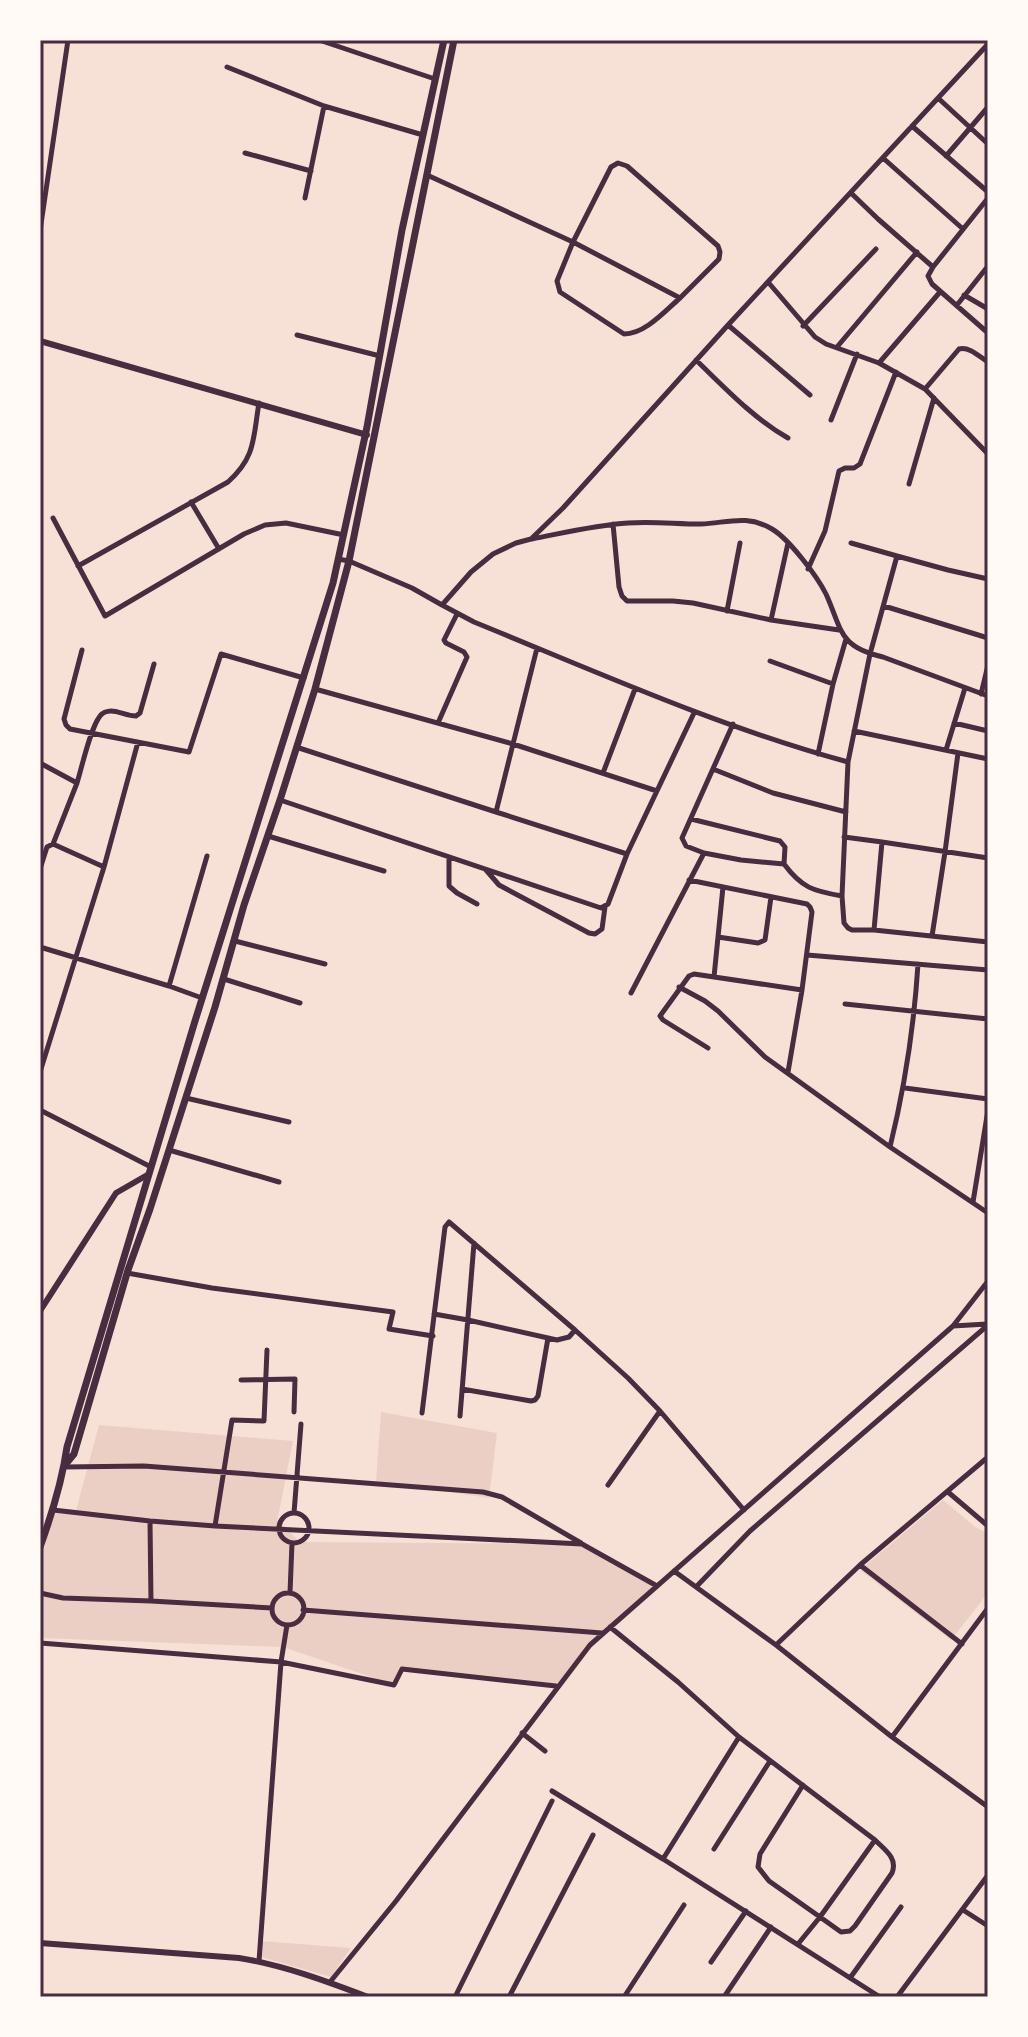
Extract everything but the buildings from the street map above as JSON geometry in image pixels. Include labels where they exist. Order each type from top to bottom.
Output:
[{"type":"main road","points":[[64,1467],[74,1454],[127,1273],[315,689],[349,561],[402,230],[444,40]]},
{"type":"main road","points":[[40,1547],[53,1510],[67,1447],[202,998],[333,583],[370,435],[454,40]]},
{"type":"street","points":[[40,231],[68,40]]},
{"type":"street","points":[[319,40],[435,79]]},
{"type":"street","points":[[531,539],[563,508],[988,44]]},
{"type":"street","points":[[227,67],[324,106],[423,135]]},
{"type":"street","points":[[938,98],[988,144]]},
{"type":"street","points":[[305,198],[324,106]]},
{"type":"street","points":[[946,156],[988,107]]},
{"type":"street","points":[[912,126],[988,192]]},
{"type":"street","points":[[245,153],[311,171]]},
{"type":"street","points":[[882,158],[963,229]]},
{"type":"street","points":[[618,163],[627,166],[718,246],[719,259],[680,298],[639,331],[630,334],[619,331],[560,292],[557,286],[573,242],[611,167],[618,163]]},
{"type":"street","points":[[426,175],[573,242],[680,298]]},
{"type":"street","points":[[851,192],[933,267]]},
{"type":"street","points":[[988,198],[928,276],[940,292],[988,333]]},
{"type":"street","points":[[803,326],[876,249]]},
{"type":"street","points":[[837,347],[917,252]]},
{"type":"street","points":[[957,305],[988,266]]},
{"type":"street","points":[[768,282],[815,337],[879,363],[925,389],[988,454]]},
{"type":"street","points":[[879,363],[940,292]]},
{"type":"street","points":[[964,295],[988,309]]},
{"type":"street","points":[[728,325],[810,395]]},
{"type":"street","points":[[297,335],[380,356]]},
{"type":"street","points":[[40,341],[370,435]]},
{"type":"street","points":[[925,389],[959,349],[969,349],[988,362]]},
{"type":"street","points":[[831,420],[857,354]]},
{"type":"street","points":[[696,360],[758,418],[788,438]]},
{"type":"street","points":[[808,569],[825,531],[839,471],[860,464],[896,372]]},
{"type":"street","points":[[909,484],[934,398]]},
{"type":"street","points":[[78,566],[228,482],[248,459],[259,402]]},
{"type":"street","points":[[191,502],[219,549]]},
{"type":"street","points":[[53,518],[105,616],[244,534],[265,525],[286,523],[344,535]]},
{"type":"street","points":[[442,605],[471,572],[493,554],[516,543],[613,524],[703,524],[738,519],[759,523],[788,542],[825,594],[839,630],[846,639],[870,654],[988,696]]},
{"type":"street","points":[[613,524],[619,587],[627,601],[673,601],[839,630]]},
{"type":"street","points":[[771,620],[788,542]]},
{"type":"street","points":[[727,611],[740,543]]},
{"type":"street","points":[[851,543],[988,579]]},
{"type":"street","points":[[897,556],[870,654],[848,762],[842,896],[844,923],[848,928],[988,942]]},
{"type":"street","points":[[338,559],[412,588],[474,622],[694,713],[848,762]]},
{"type":"street","points":[[884,606],[988,638]]},
{"type":"street","points":[[438,723],[467,657],[444,640],[457,613]]},
{"type":"street","points":[[818,754],[846,639]]},
{"type":"street","points":[[496,812],[537,648]]},
{"type":"street","points":[[82,650],[64,719],[70,729],[189,752],[221,654],[304,678]]},
{"type":"street","points":[[770,661],[833,684]]},
{"type":"street","points":[[40,869],[77,783],[100,717],[112,711],[127,716],[140,713],[154,664]]},
{"type":"street","points":[[981,694],[988,665]]},
{"type":"street","points":[[946,750],[965,688]]},
{"type":"street","points":[[315,689],[513,744],[657,791]]},
{"type":"street","points":[[603,773],[635,689]]},
{"type":"street","points":[[485,869],[499,885],[589,933],[595,934],[602,929],[605,907],[627,854],[694,713]]},
{"type":"street","points":[[954,723],[988,731]]},
{"type":"street","points":[[733,724],[682,838],[683,842],[704,853],[784,864],[804,886],[842,896]]},
{"type":"street","points":[[854,731],[988,759]]},
{"type":"street","points":[[40,1072],[104,867],[138,742]]},
{"type":"street","points":[[295,747],[627,854]]},
{"type":"street","points":[[932,936],[958,753]]},
{"type":"street","points":[[40,763],[77,783]]},
{"type":"street","points":[[713,769],[773,793],[846,812]]},
{"type":"street","points":[[280,800],[605,907]]},
{"type":"street","points":[[691,819],[780,841],[785,847],[784,864]]},
{"type":"street","points":[[268,836],[384,871]]},
{"type":"street","points":[[844,837],[988,858]]},
{"type":"street","points":[[874,930],[882,842]]},
{"type":"street","points":[[40,843],[104,867]]},
{"type":"street","points":[[631,993],[704,853]]},
{"type":"street","points":[[169,986],[207,856]]},
{"type":"street","points":[[449,857],[449,886],[477,904]]},
{"type":"street","points":[[689,880],[810,907],[807,955],[788,1072]]},
{"type":"street","points":[[714,977],[723,887]]},
{"type":"street","points":[[718,937],[758,943],[765,940],[771,897]]},
{"type":"street","points":[[235,941],[325,964]]},
{"type":"street","points":[[40,947],[202,998]]},
{"type":"street","points":[[807,955],[988,970]]},
{"type":"street","points":[[890,1147],[905,1088],[918,964]]},
{"type":"street","points":[[708,1048],[661,1018],[661,1013],[689,976],[694,974],[802,990]]},
{"type":"street","points":[[224,979],[300,1003]]},
{"type":"street","points":[[679,987],[718,1011],[765,1057],[988,1213]]},
{"type":"street","points":[[845,1004],[988,1019]]},
{"type":"street","points":[[905,1088],[988,1099]]},
{"type":"street","points":[[185,1098],[289,1122]]},
{"type":"street","points":[[40,1110],[150,1171],[116,1193],[40,1311]]},
{"type":"street","points":[[973,1202],[988,1110]]},
{"type":"street","points":[[169,1150],[279,1182]]},
{"type":"street","points":[[422,1413],[446,1223],[449,1222],[628,1378],[744,1510]]},
{"type":"street","points":[[460,1416],[474,1242]]},
{"type":"street","points":[[127,1273],[212,1288],[393,1312],[389,1329],[433,1336]]},
{"type":"street","points":[[330,1982],[396,1901],[590,1645],[953,1326],[988,1281]]},
{"type":"street","points":[[434,1314],[563,1340],[575,1330]]},
{"type":"street","points":[[953,1326],[988,1324]]},
{"type":"street","points":[[696,1587],[750,1531],[988,1324]]},
{"type":"street","points":[[462,1389],[535,1400],[548,1338]]},
{"type":"street","points":[[215,1526],[232,1420],[264,1421],[267,1350]]},
{"type":"street","points":[[241,1380],[295,1379],[294,1412]]},
{"type":"street","points":[[608,1485],[660,1411]]},
{"type":"street","points":[[294,1513],[301,1424]]},
{"type":"street","points":[[776,1645],[860,1565],[988,1457]]},
{"type":"street","points":[[64,1467],[144,1466],[483,1492],[502,1497],[657,1586]]},
{"type":"street","points":[[948,1492],[988,1526]]},
{"type":"street","points":[[53,1510],[215,1526],[582,1544]]},
{"type":"street","points":[[294,1513],[305,1518],[309,1530],[305,1539],[292,1543],[284,1539],[280,1529],[284,1518],[294,1513]]},
{"type":"street","points":[[150,1521],[151,1601]]},
{"type":"street","points":[[290,1593],[292,1543]]},
{"type":"street","points":[[860,1565],[962,1644]]},
{"type":"street","points":[[674,1571],[988,1807]]},
{"type":"street","points":[[40,1593],[63,1598],[272,1608]]},
{"type":"street","points":[[290,1593],[300,1598],[303,1610],[298,1621],[287,1625],[276,1619],[272,1608],[277,1597],[290,1593]]},
{"type":"street","points":[[892,1737],[988,1608]]},
{"type":"street","points":[[303,1610],[603,1633]]},
{"type":"street","points":[[259,1961],[281,1662],[287,1625]]},
{"type":"street","points":[[610,1627],[739,1737],[770,1761],[803,1785],[875,1840],[894,1860],[895,1866],[850,1931],[841,1932],[769,1881],[758,1867],[760,1854],[803,1785]]},
{"type":"street","points":[[40,1643],[281,1662],[394,1685],[402,1669],[557,1686]]},
{"type":"street","points":[[522,1733],[545,1751]]},
{"type":"street","points":[[663,1859],[739,1737]]},
{"type":"street","points":[[714,1849],[770,1761]]},
{"type":"street","points":[[552,1791],[880,1997]]},
{"type":"street","points":[[455,1997],[552,1801]]},
{"type":"street","points":[[509,1997],[593,1835]]},
{"type":"street","points":[[798,1944],[875,1840]]},
{"type":"street","points":[[897,1997],[988,1875]]},
{"type":"street","points":[[624,1997],[684,1905]]},
{"type":"street","points":[[850,1978],[901,1907]]},
{"type":"street","points":[[963,1910],[988,1926]]},
{"type":"street","points":[[711,1962],[746,1911]]},
{"type":"street","points":[[724,1997],[771,1927]]},
{"type":"street","points":[[40,1943],[259,1961],[368,1997]]},
{"type":"shaded area","points":[[381,1412],[497,1433],[489,1498],[376,1481]]},
{"type":"shaded area","points":[[99,1425],[293,1441],[277,1522],[300,1542],[582,1544],[657,1586],[610,1627],[557,1686],[402,1668],[394,1685],[283,1647],[40,1638],[40,1552],[52,1513],[75,1514]]},
{"type":"shaded area","points":[[943,1500],[988,1534],[988,1593],[951,1640],[860,1570]]},
{"type":"shaded area","points":[[261,1941],[351,1948],[331,1977],[261,1957]]}]
